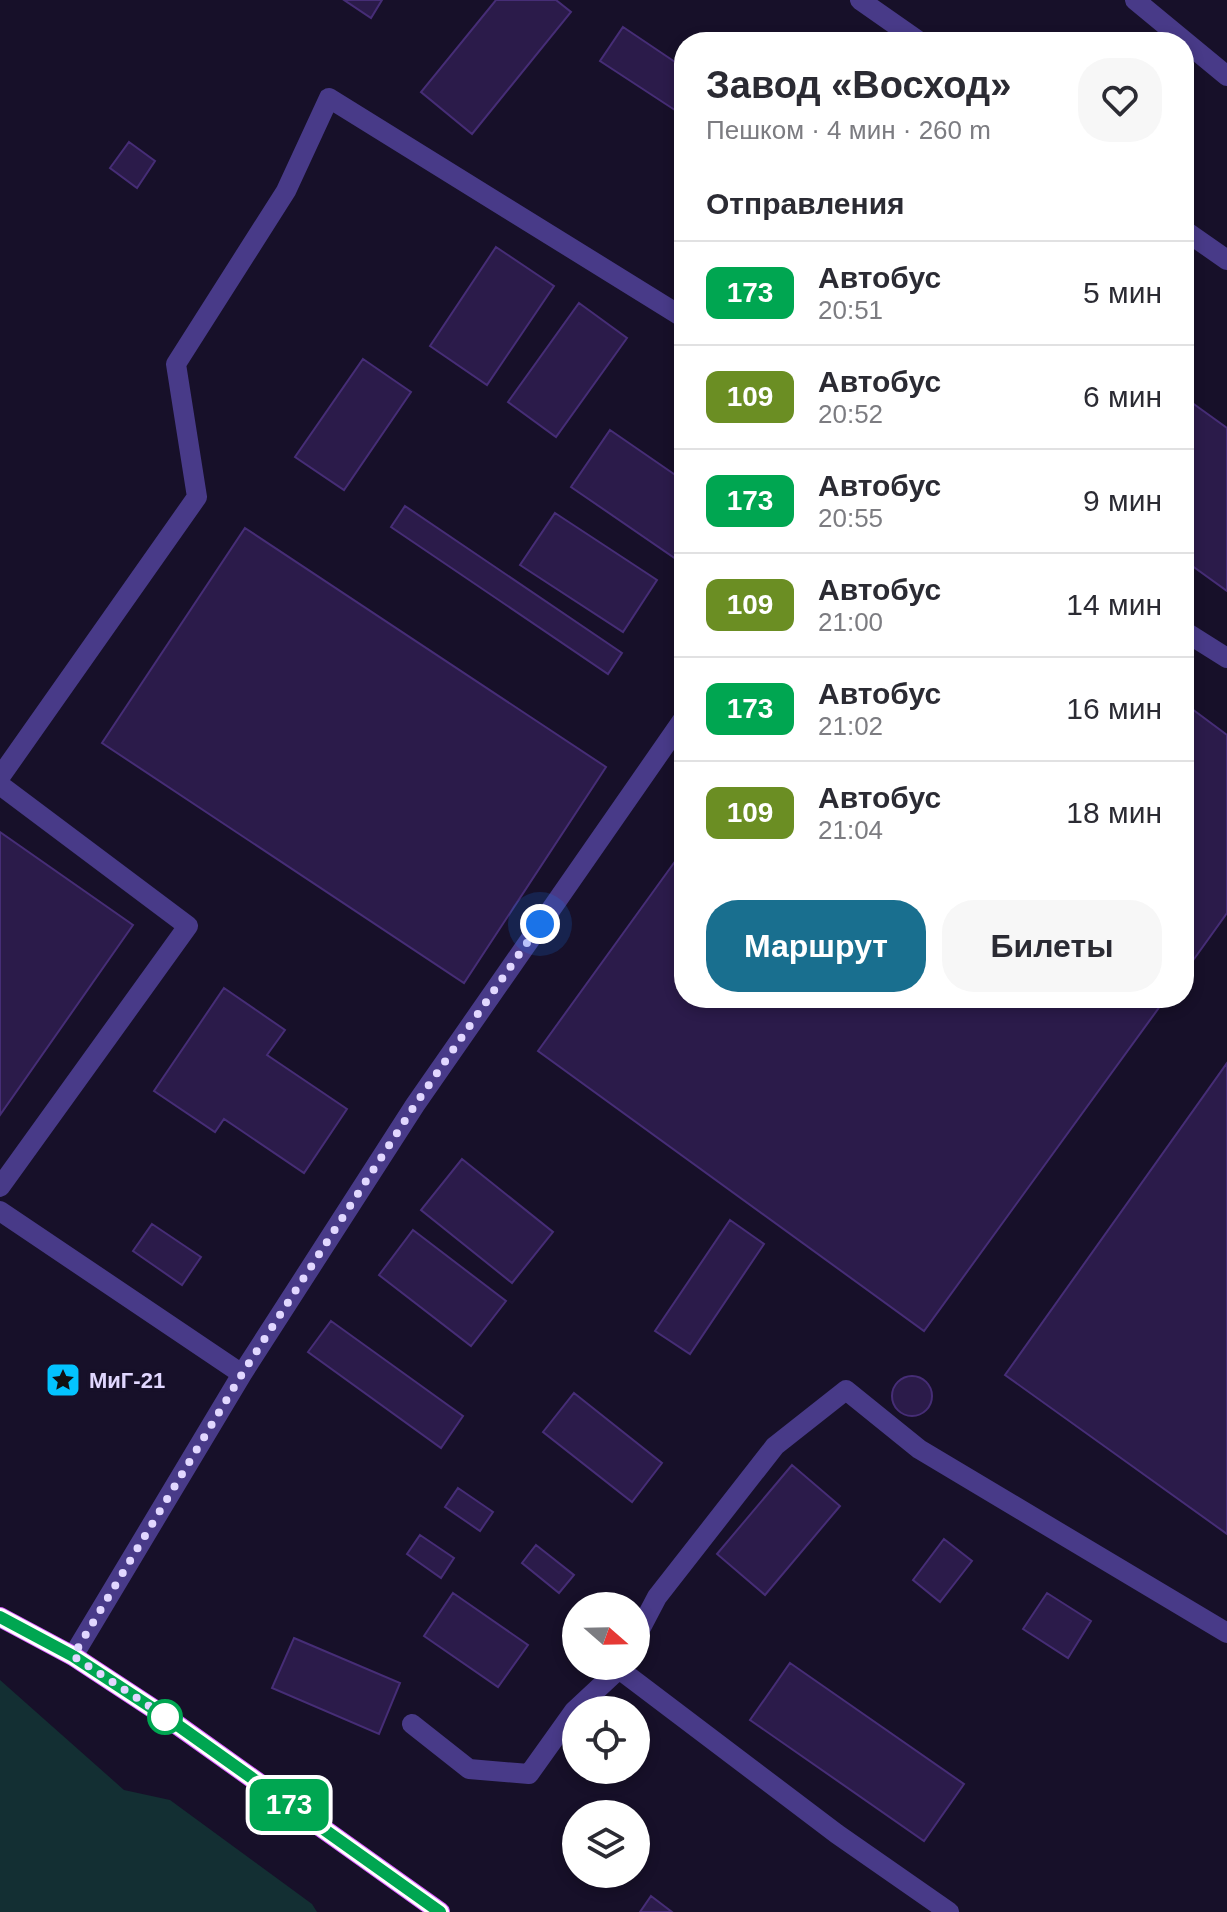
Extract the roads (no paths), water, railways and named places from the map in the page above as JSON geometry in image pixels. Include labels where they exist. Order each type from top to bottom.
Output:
[{"type":"main road","points":[[0,1617],[73,1656],[169,1719],[440,1912]]},
{"type":"street","points":[[860,0],[906,32]]},
{"type":"street","points":[[1135,0],[1174,32]]},
{"type":"street","points":[[1194,49],[1227,76]]},
{"type":"street","points":[[0,777],[197,497],[176,364],[286,191],[329,98],[674,312]]},
{"type":"street","points":[[1194,237],[1227,260]]},
{"type":"street","points":[[1194,637],[1227,658]]},
{"type":"street","points":[[73,1656],[242,1374],[415,1105],[674,732]]},
{"type":"street","points":[[0,785],[188,926],[0,1187]]},
{"type":"street","points":[[0,1211],[242,1374]]},
{"type":"street","points":[[650,1610],[657,1597],[775,1446],[846,1390],[919,1449],[1227,1633]]},
{"type":"street","points":[[412,1724],[469,1769],[529,1774],[574,1711],[607,1680]]},
{"type":"street","points":[[636,1680],[837,1834],[949,1912]]},
{"type":"place","name":"МиГ-21","points":[[63,1380]]}]
